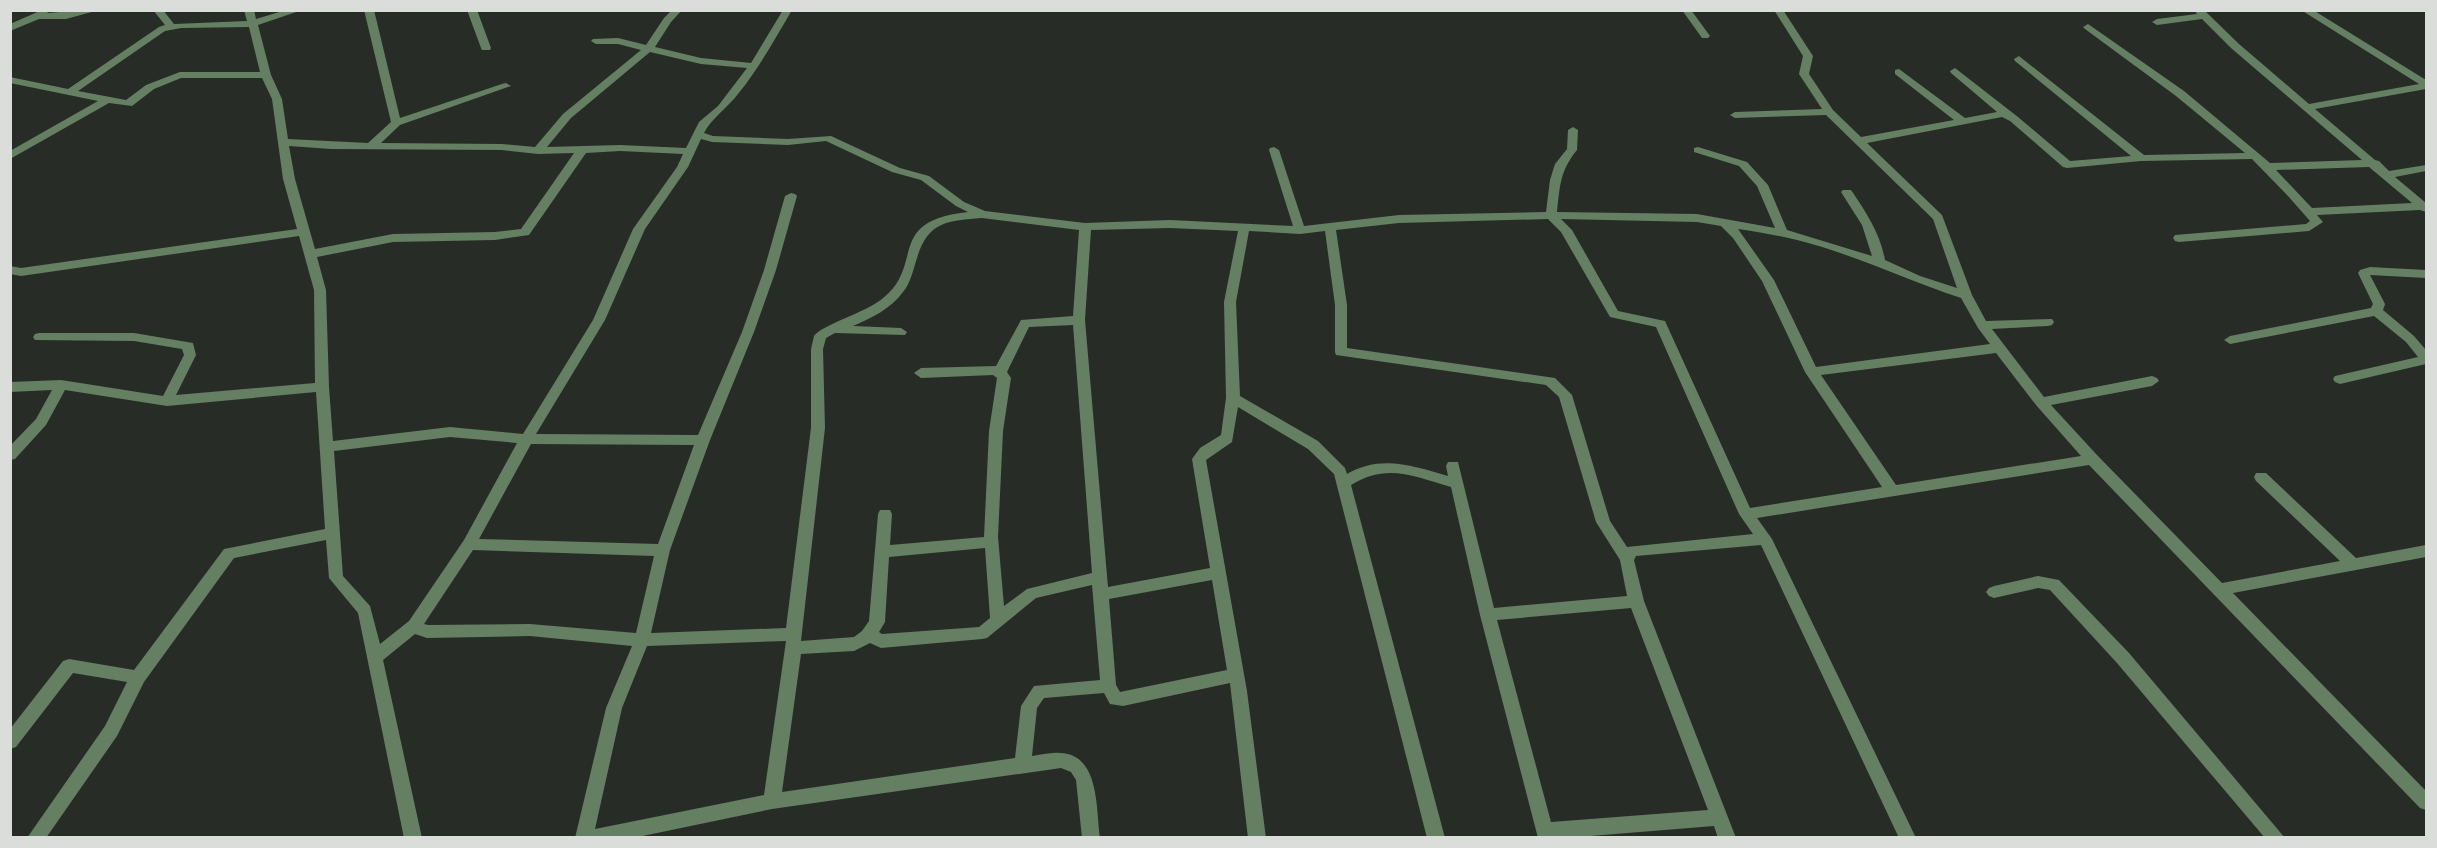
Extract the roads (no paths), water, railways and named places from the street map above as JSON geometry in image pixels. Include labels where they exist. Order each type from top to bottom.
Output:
[{"type":"street","points":[[10,28],[48,10]]},
{"type":"street","points":[[38,16],[78,14],[95,10]]},
{"type":"street","points":[[157,10],[171,26]]},
{"type":"street","points":[[249,10],[266,75],[277,99],[289,179],[320,290],[322,387],[336,578],[365,610],[413,837]]},
{"type":"street","points":[[72,90],[155,33],[171,26],[251,24],[268,15],[298,10]]},
{"type":"street","points":[[369,10],[396,123]]},
{"type":"street","points":[[472,10],[486,48]]},
{"type":"street","points":[[538,151],[567,116],[648,48],[667,20],[678,10]]},
{"type":"street","points":[[375,657],[414,626],[469,544],[527,439],[599,320],[639,229],[691,151],[703,124],[723,108],[754,66],[788,10]]},
{"type":"street","points":[[1686,10],[1705,36]]},
{"type":"street","points":[[1778,10],[1808,56],[1804,74],[1829,112],[1938,218],[1966,295],[1982,325],[1997,348],[2041,402],[2092,459],[2218,590],[2427,802]]},
{"type":"street","points":[[2305,10],[2427,85]]},
{"type":"street","points":[[2157,22],[2201,13],[2235,46],[2425,207]]},
{"type":"street","points":[[2088,27],[2197,106],[2255,156],[2317,222],[2309,227],[2179,238]]},
{"type":"street","points":[[596,41],[618,41],[700,61],[754,66]]},
{"type":"street","points":[[2019,59],[2141,158]]},
{"type":"street","points":[[1955,71],[2067,165],[2141,158],[2255,156]]},
{"type":"street","points":[[1899,72],[1963,122]]},
{"type":"street","points":[[10,80],[72,90],[128,104],[150,87],[180,75],[266,75]]},
{"type":"street","points":[[2308,107],[2427,85]]},
{"type":"street","points":[[371,146],[396,123],[506,86]]},
{"type":"street","points":[[10,156],[109,99]]},
{"type":"street","points":[[1735,115],[1829,112]]},
{"type":"street","points":[[1860,141],[2007,115]]},
{"type":"street","points":[[1551,215],[1557,167],[1562,158],[1572,150],[1573,130]]},
{"type":"street","points":[[698,135],[712,139],[788,142],[827,138],[896,170],[925,177],[960,204],[983,214]]},
{"type":"street","points":[[283,142],[371,146],[502,147],[538,151],[691,151]]},
{"type":"street","points":[[310,254],[393,238],[495,236],[525,232],[582,150]]},
{"type":"street","points":[[1274,150],[1300,230]]},
{"type":"street","points":[[1698,150],[1743,164],[1762,185],[1782,232]]},
{"type":"street","points":[[2264,167],[2375,163]]},
{"type":"street","points":[[2387,175],[2427,168]]},
{"type":"street","points":[[1846,192],[1871,227],[1877,243],[1879,262]]},
{"type":"street","points":[[584,837],[614,708],[642,640],[663,550],[703,440],[763,291],[791,196]]},
{"type":"street","points":[[2309,212],[2425,207]]},
{"type":"street","points":[[772,801],[794,641],[818,428],[817,349],[820,336],[872,312],[898,291],[906,275],[920,232],[931,224],[950,217],[983,214],[1085,227],[1170,225],[1300,230],[1399,219],[1551,215],[1697,218],[1782,232],[1879,262],[1916,279],[1966,295]]},
{"type":"street","points":[[1551,215],[1566,230],[1614,314],[1661,324],[1746,514],[1765,539],[1908,837]]},
{"type":"street","points":[[1724,222],[1737,235],[1768,280],[1812,372],[1892,490]]},
{"type":"street","points":[[1330,226],[1341,305],[1341,352],[1550,381],[1565,395],[1603,522],[1627,559],[1636,601],[1727,837]]},
{"type":"street","points":[[1085,227],[1079,320],[1108,686],[1116,699],[1124,699],[1236,675]]},
{"type":"street","points":[[1244,228],[1230,302],[1233,398],[1227,438],[1205,452],[1199,459],[1236,675],[1257,837]]},
{"type":"street","points":[[10,270],[21,272],[304,232]]},
{"type":"street","points":[[2376,311],[2379,304],[2376,296],[2364,281],[2364,273],[2377,271],[2427,274]]},
{"type":"street","points":[[2230,340],[2376,311]]},
{"type":"street","points":[[2340,379],[2427,359],[2410,339],[2376,311]]},
{"type":"street","points":[[1000,372],[1025,323],[1079,320]]},
{"type":"street","points":[[1982,325],[2048,322]]},
{"type":"street","points":[[833,329],[901,332]]},
{"type":"street","points":[[39,337],[82,336],[172,342],[188,346],[190,355],[167,401]]},
{"type":"street","points":[[1812,372],[1997,348]]},
{"type":"street","points":[[921,373],[1000,372]]},
{"type":"street","points":[[998,620],[991,542],[996,431],[1004,378],[1000,372]]},
{"type":"street","points":[[2041,402],[2152,381]]},
{"type":"street","points":[[10,387],[61,385],[167,401],[322,387]]},
{"type":"street","points":[[10,455],[41,422],[61,385]]},
{"type":"street","points":[[1233,398],[1314,445],[1340,472],[1436,837]]},
{"type":"street","points":[[326,447],[450,432],[527,439],[703,440]]},
{"type":"street","points":[[1746,514],[2092,459]]},
{"type":"street","points":[[1343,483],[1369,469],[1398,466],[1456,483]]},
{"type":"street","points":[[1453,466],[1488,615],[1546,834],[1720,817]]},
{"type":"street","points":[[2261,477],[2354,565]]},
{"type":"street","points":[[414,626],[427,632],[530,630],[642,640],[794,641],[854,644],[862,642],[877,622],[885,513]]},
{"type":"street","points":[[35,837],[111,732],[138,677],[229,553],[333,533]]},
{"type":"street","points":[[1627,559],[1632,551],[1765,539]]},
{"type":"street","points":[[882,552],[991,542]]},
{"type":"street","points":[[469,544],[663,550]]},
{"type":"street","points":[[2218,590],[2427,551]]},
{"type":"street","points":[[1102,594],[1217,573]]},
{"type":"street","points":[[869,635],[882,641],[982,633],[1032,593],[1100,577]]},
{"type":"street","points":[[1994,592],[2038,582],[2054,584],[2123,658],[2277,837]]},
{"type":"street","points":[[1488,615],[1636,601]]},
{"type":"street","points":[[10,742],[69,666],[138,677]]},
{"type":"street","points":[[1023,765],[1029,706],[1040,690],[1108,686]]},
{"type":"street","points":[[590,837],[772,801],[1062,760],[1077,767],[1084,778],[1091,837]]}]
